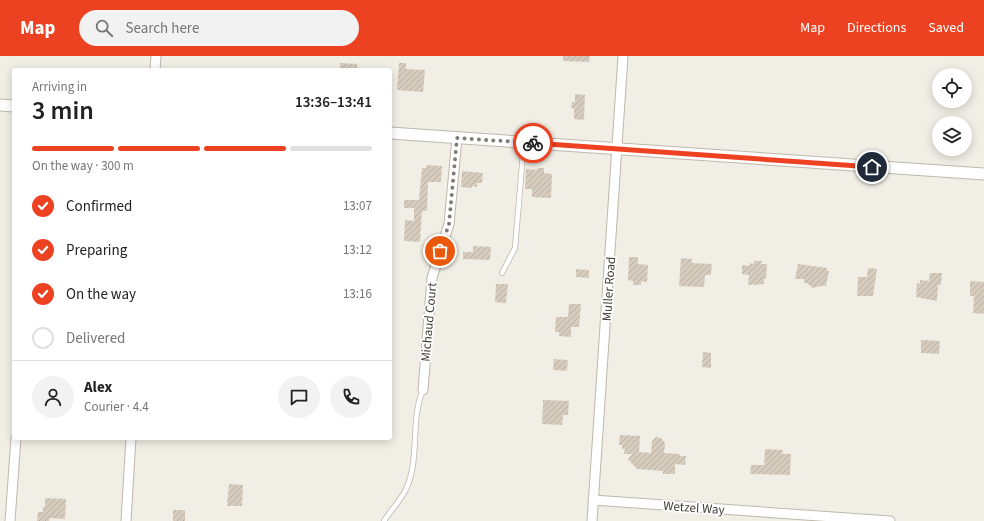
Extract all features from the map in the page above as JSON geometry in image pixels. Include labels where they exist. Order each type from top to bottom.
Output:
[{"type":"street","points":[[155,68],[156,56]]},
{"type":"street","name":"Muller Road","points":[[592,521],[623,56]]},
{"type":"street","points":[[0,105],[12,106]]},
{"type":"street","points":[[392,133],[984,174]]},
{"type":"street","name":"Michaud Court","points":[[423,390],[432,278],[449,224],[457,138]]},
{"type":"street","points":[[10,521],[16,440]]},
{"type":"street","points":[[126,521],[131,440]]},
{"type":"street","name":"Wetzel Way","points":[[593,500],[890,521]]},
{"type":"lane","points":[[502,273],[515,248],[524,142]]},
{"type":"lane","points":[[384,521],[407,488],[414,459],[417,403],[423,390]]},
{"type":"building","points":[[563,56],[590,56],[589,62],[563,61]]},
{"type":"building","points":[[340,63],[357,64],[357,68],[340,68]]},
{"type":"building","points":[[399,63],[406,63],[406,69],[425,70],[423,92],[397,90]]},
{"type":"building","points":[[575,94],[585,95],[584,120],[574,119],[574,109],[571,108],[572,102],[575,102]]},
{"type":"building","points":[[426,165],[442,166],[441,182],[428,182],[427,211],[422,211],[420,242],[404,241],[405,220],[414,221],[414,208],[404,208],[404,200],[419,200],[422,168],[426,168]]},
{"type":"building","points":[[537,168],[544,168],[544,173],[552,174],[551,198],[532,197],[532,189],[525,189],[526,169],[537,170]]},
{"type":"building","points":[[462,171],[483,173],[482,183],[477,183],[477,187],[472,186],[472,188],[461,187]]},
{"type":"building","points":[[473,246],[491,247],[490,260],[463,259],[463,252],[473,252]]},
{"type":"building","points":[[629,257],[638,257],[638,264],[648,265],[647,282],[641,281],[641,285],[633,285],[633,281],[628,280]]},
{"type":"building","points":[[681,258],[692,259],[692,263],[712,264],[711,275],[705,275],[704,287],[679,286]]},
{"type":"building","points":[[754,261],[762,261],[761,264],[767,264],[766,279],[764,279],[764,284],[748,285],[749,275],[742,274],[742,265],[750,266],[750,263],[754,264]]},
{"type":"building","points":[[798,264],[827,268],[827,271],[829,271],[826,286],[813,288],[807,283],[804,283],[804,279],[795,279]]},
{"type":"building","points":[[868,268],[877,269],[873,296],[857,296],[858,277],[867,277]]},
{"type":"building","points":[[576,269],[589,270],[589,278],[576,277]]},
{"type":"building","points":[[930,273],[942,273],[941,285],[938,285],[937,301],[916,297],[917,283],[920,284],[920,280],[929,281]]},
{"type":"building","points":[[970,281],[984,282],[984,314],[973,313],[974,296],[970,296]]},
{"type":"building","points":[[496,284],[508,284],[506,303],[495,302]]},
{"type":"building","points":[[569,304],[581,304],[579,327],[571,327],[571,337],[559,336],[559,332],[555,332],[556,317],[568,317]]},
{"type":"building","points":[[921,340],[940,341],[939,354],[921,353]]},
{"type":"building","points":[[703,352],[711,353],[711,368],[702,367]]},
{"type":"building","points":[[554,359],[568,360],[567,371],[553,370]]},
{"type":"building","points":[[543,400],[569,401],[568,415],[563,415],[562,425],[542,424]]},
{"type":"building","points":[[620,435],[640,436],[639,452],[651,453],[652,441],[656,437],[661,438],[665,443],[664,453],[686,456],[685,465],[675,464],[675,474],[663,474],[663,471],[637,469],[628,459],[632,454],[624,454],[625,449],[622,449],[622,445],[619,445]]},
{"type":"building","points":[[765,449],[783,450],[782,454],[791,454],[790,475],[750,474],[751,465],[764,465]]},
{"type":"building","points":[[229,484],[243,485],[242,506],[227,506]]},
{"type":"building","points":[[45,498],[66,499],[65,519],[50,518],[49,521],[37,521],[38,512],[43,512],[43,507],[45,507]]},
{"type":"building","points":[[173,510],[185,510],[185,521],[173,521]]},
{"type":"way so far","points":[[440,251],[449,224],[457,138],[533,143]]},
{"type":"route","points":[[533,143],[872,167]]}]
